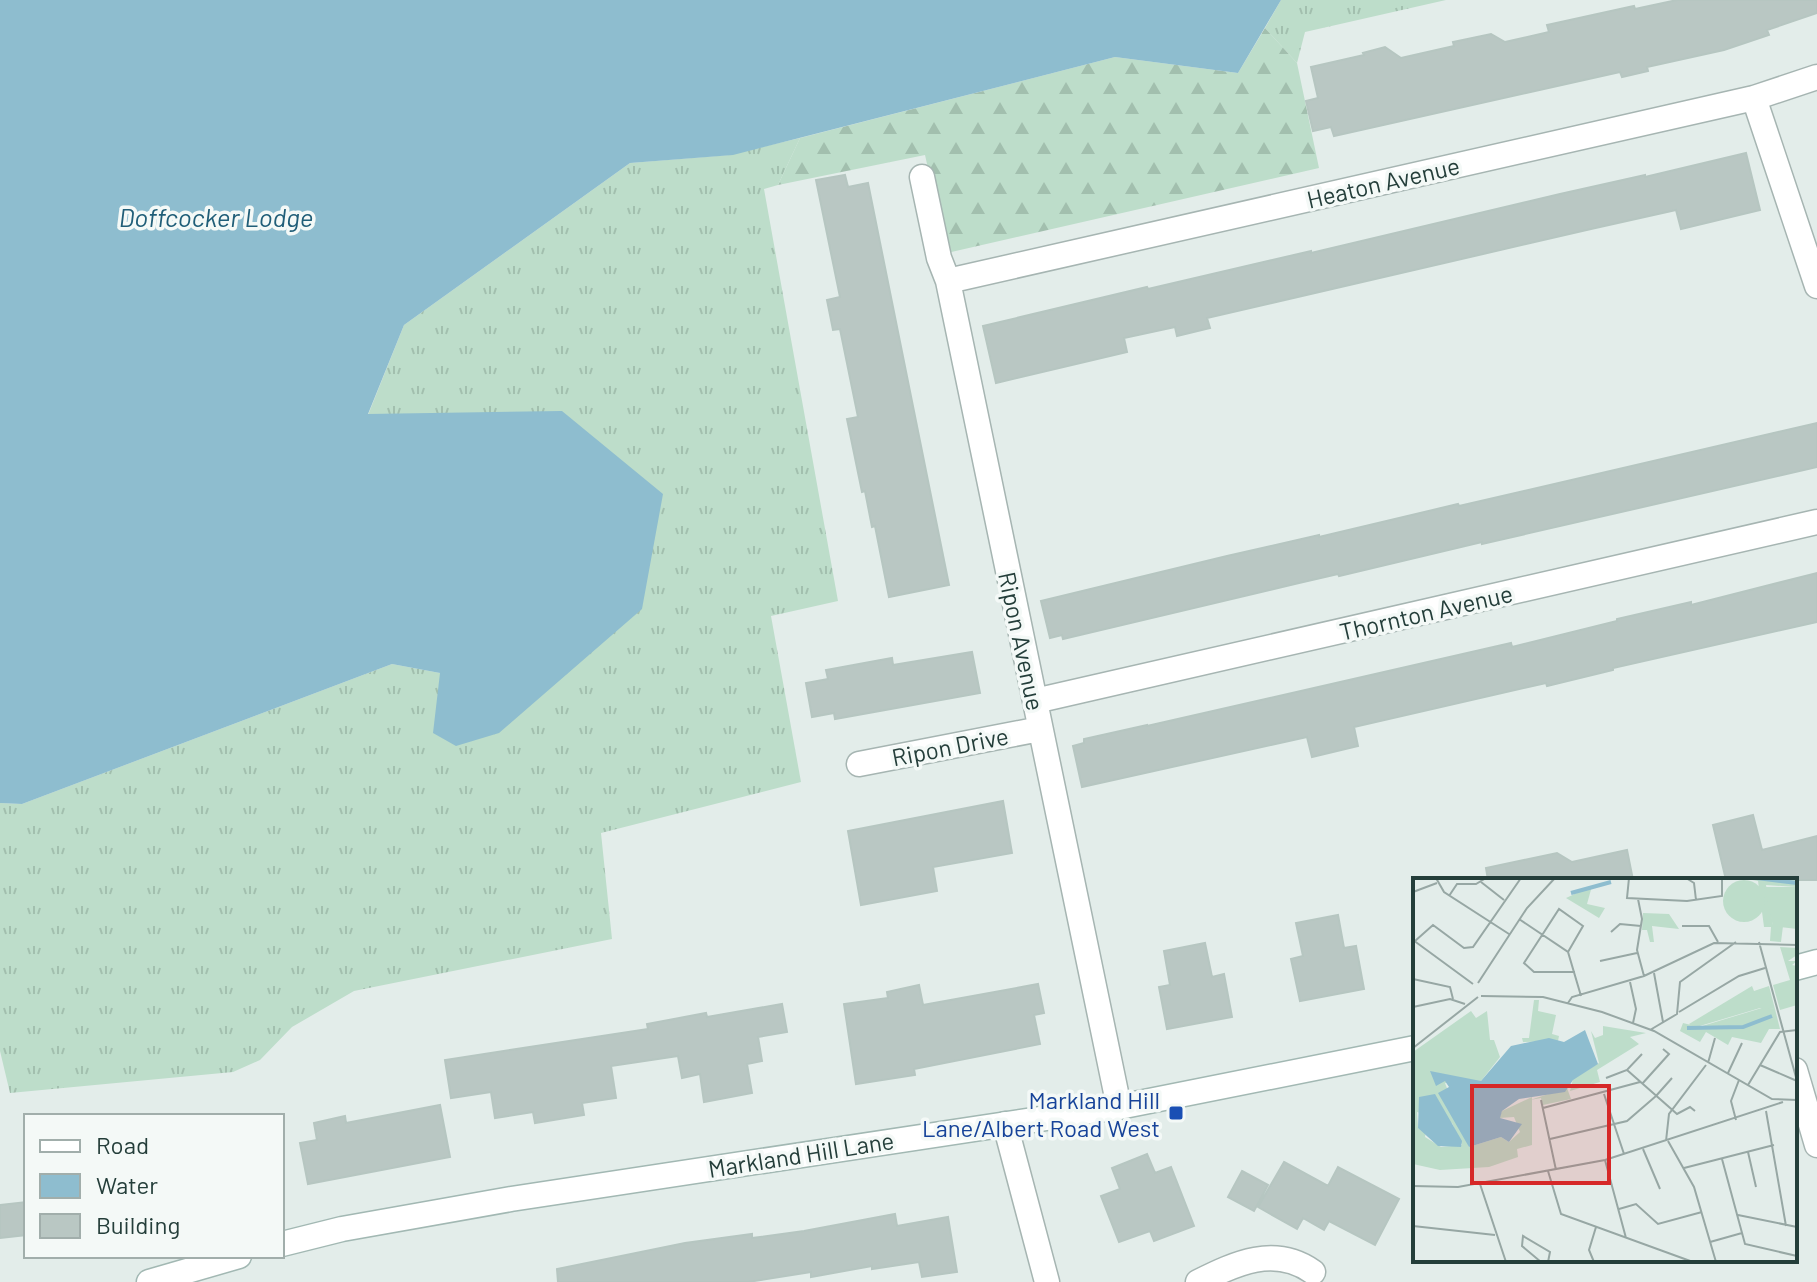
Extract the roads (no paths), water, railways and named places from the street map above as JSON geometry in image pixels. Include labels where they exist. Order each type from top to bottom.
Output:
[{"type":"street","name":"Heaton Avenue","points":[[948,281],[1754,98],[1817,77]]},
{"type":"street","points":[[1754,98],[1817,286]]},
{"type":"street","name":"Ripon Avenue","points":[[922,177],[939,258],[948,281],[1119,1107]]},
{"type":"street","name":"Thornton Avenue","points":[[1035,701],[1817,522]]},
{"type":"street","name":"Ripon Drive","points":[[859,764],[1040,729]]},
{"type":"street","points":[[1797,967],[1817,962]]},
{"type":"street","name":"Markland Hill Lane","points":[[284,1244],[342,1229],[511,1199],[1119,1107],[1413,1048]]},
{"type":"street","points":[[1797,1077],[1817,1145]]},
{"type":"street","points":[[1005,1124],[1047,1282]]},
{"type":"street","points":[[149,1282],[232,1258]]},
{"type":"street","points":[[1198,1282],[1247,1262],[1268,1259],[1300,1263],[1313,1272]]},
{"type":"water","name":"Doffcocker Lodge","points":[[0,0],[1281,0],[1238,73],[1115,57],[733,155],[630,163],[404,325],[368,414],[562,411],[663,494],[642,609],[499,733],[456,746],[433,733],[440,673],[392,664],[22,804],[0,803]]},
{"type":"place","name":"Markland Hill Lane/Albert Road West","points":[[1176,1113]]}]
